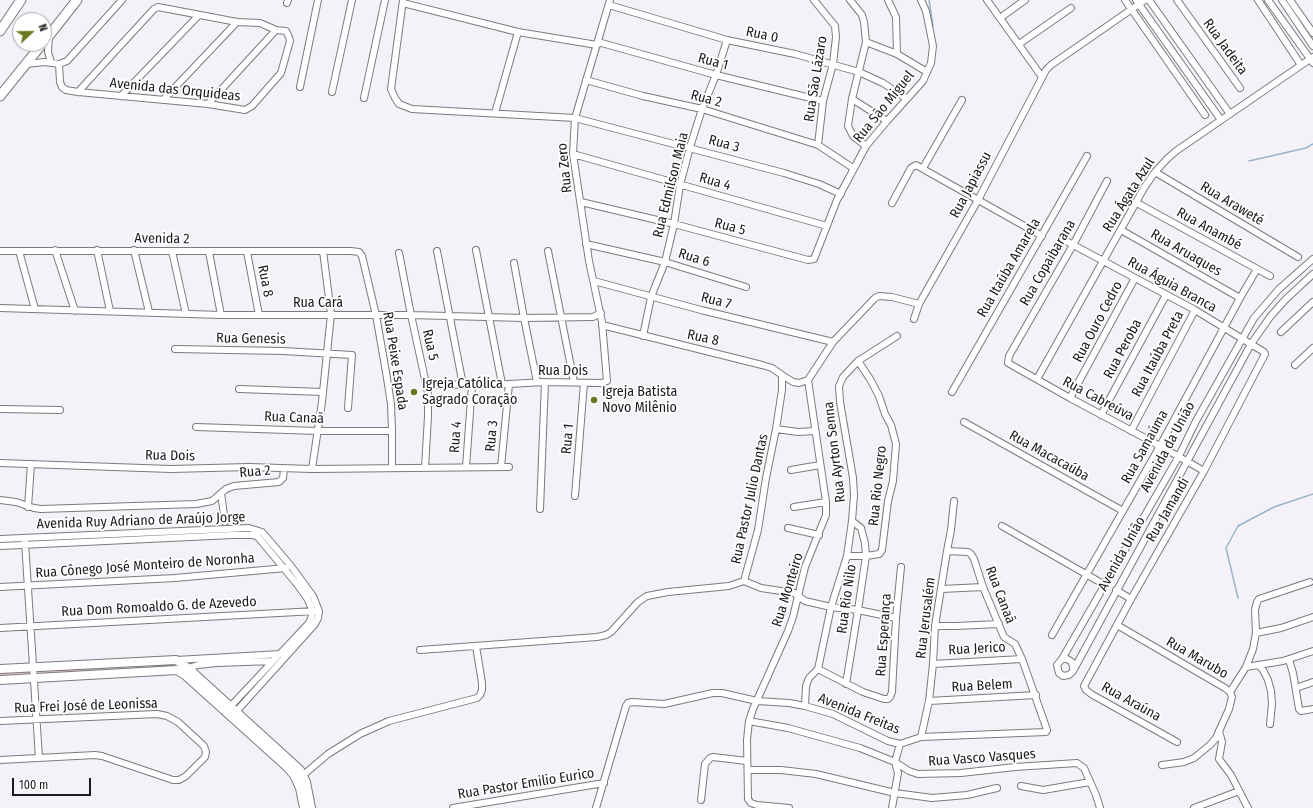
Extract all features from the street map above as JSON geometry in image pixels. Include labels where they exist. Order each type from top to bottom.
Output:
[{"type":"main road","points":[[0,31],[21,0]]},
{"type":"main road","points":[[52,31],[77,0]]},
{"type":"main road","points":[[0,96],[36,52]]},
{"type":"street","points":[[26,64],[45,62],[59,64],[64,63],[71,58],[122,0]]},
{"type":"street","points":[[300,87],[318,0]]},
{"type":"street","points":[[332,92],[352,0]]},
{"type":"street","points":[[364,98],[385,0]]},
{"type":"street","name":"Rua São Lázaro","points":[[814,0],[835,26],[836,37],[832,64],[823,102],[818,145]]},
{"type":"street","points":[[850,0],[862,15],[866,42],[852,99],[848,126],[853,136],[866,146]]},
{"type":"street","points":[[888,0],[896,18],[898,38],[897,54]]},
{"type":"street","name":"Rua São Miguel","points":[[781,253],[808,260],[814,258],[853,168],[866,146],[887,120],[912,95],[923,81],[931,63],[933,46],[926,11],[921,0]]},
{"type":"street","points":[[987,0],[1042,77]]},
{"type":"street","points":[[1000,18],[1026,0]]},
{"type":"street","points":[[1125,0],[1205,115]]},
{"type":"street","name":"Rua Japiassu","points":[[914,319],[919,304],[978,200],[1042,77],[1051,64],[1132,9],[1138,2],[1145,0]]},
{"type":"street","points":[[1149,0],[1230,114]]},
{"type":"street","name":"Rua Jadeita","points":[[1177,0],[1240,88]]},
{"type":"street","points":[[1258,0],[1302,65]]},
{"type":"street","points":[[1268,0],[1312,60]]},
{"type":"street","points":[[1282,0],[1313,46]]},
{"type":"street","points":[[1290,0],[1313,33]]},
{"type":"street","name":"Rua 1","points":[[403,1],[518,32],[597,44],[823,102]]},
{"type":"street","name":"Rua 3","points":[[403,1],[391,89],[394,98],[399,104],[412,109],[575,118],[784,172],[819,184],[841,194]]},
{"type":"street","name":"Rua 0","points":[[610,2],[726,40],[795,54],[859,72],[883,83],[907,99]]},
{"type":"street","name":"Rua Zero","points":[[602,383],[606,382],[607,380],[601,313],[586,244],[573,154],[575,118],[610,2]]},
{"type":"street","points":[[1138,2],[1221,120]]},
{"type":"street","points":[[78,92],[158,7],[237,22],[260,23],[276,30],[208,104]]},
{"type":"street","points":[[1019,44],[1071,8]]},
{"type":"street","points":[[121,96],[199,15]]},
{"type":"street","points":[[164,99],[237,22]]},
{"type":"street","name":"Avenida das Orquideas","points":[[59,64],[59,76],[62,87],[66,90],[164,99],[245,110],[248,109],[281,73],[290,41],[286,31],[276,30]]},
{"type":"street","points":[[495,113],[518,32]]},
{"type":"street","name":"Rua Edmilson Maia","points":[[643,336],[651,297],[665,262],[674,224],[680,185],[690,147],[702,109],[716,75],[726,40]]},
{"type":"street","points":[[866,42],[897,54],[927,72]]},
{"type":"street","points":[[48,52],[51,62]]},
{"type":"street","name":"Rua Ágata Azul","points":[[1037,379],[1103,260],[1155,172],[1176,151],[1302,65],[1312,60]]},
{"type":"street","name":"Rua 2","points":[[586,80],[643,96],[702,109],[818,145]]},
{"type":"street","points":[[1200,90],[1209,84]]},
{"type":"street","points":[[852,99],[887,120]]},
{"type":"street","points":[[923,168],[962,100]]},
{"type":"street","points":[[818,145],[853,168]]},
{"type":"street","name":"Rua 4","points":[[573,154],[827,226]]},
{"type":"street","name":"Rua Itaúba Amarela","points":[[952,392],[1087,156]]},
{"type":"street","points":[[892,203],[911,168],[916,165],[1042,236]]},
{"type":"street","name":"Rua Araweté","points":[[1155,172],[1298,257]]},
{"type":"street","name":"Rua Copaibarana","points":[[1009,356],[1073,245],[1107,181]]},
{"type":"street","name":"Rua 5","points":[[581,202],[674,224],[781,253]]},
{"type":"street","name":"Rua Anambé","points":[[1137,203],[1270,276]]},
{"type":"street","name":"Rua Aruaques","points":[[1121,230],[1240,298]]},
{"type":"street","name":"Rua Águia Branca","points":[[1064,240],[1195,310],[1264,352],[1266,355]]},
{"type":"street","name":"Rua 6","points":[[586,244],[665,262],[746,287]]},
{"type":"street","points":[[55,250],[75,311]]},
{"type":"street","points":[[97,250],[110,311]]},
{"type":"street","points":[[134,250],[149,312]]},
{"type":"street","points":[[476,250],[502,384]]},
{"type":"street","name":"Avenida 2","points":[[0,251],[323,251],[357,252],[360,254],[362,259]]},
{"type":"street","points":[[19,251],[35,309]]},
{"type":"street","points":[[172,251],[186,314]]},
{"type":"street","points":[[312,469],[323,392],[331,314],[323,251]]},
{"type":"street","points":[[437,251],[463,385]]},
{"type":"street","points":[[548,251],[574,382]]},
{"type":"street","points":[[209,252],[221,315]]},
{"type":"street","name":"Rua 8","points":[[247,252],[259,316]]},
{"type":"street","name":"Rua 5","points":[[399,253],[427,386],[428,416],[425,468]]},
{"type":"street","name":"Rua Peixe Espada","points":[[362,259],[376,315],[391,404],[392,468]]},
{"type":"street","name":"Avenida da União","points":[[1073,668],[1073,671],[1069,675],[1061,675],[1057,671],[1057,665],[1062,659],[1105,585],[1178,456],[1241,338],[1265,304],[1279,289],[1313,259]]},
{"type":"street","points":[[514,263],[537,382]]},
{"type":"street","name":"Rua Samaúma","points":[[1052,634],[1160,446],[1257,269]]},
{"type":"street","name":"Avenida União","points":[[1073,668],[1251,344],[1270,317],[1285,300],[1313,274]]},
{"type":"street","name":"Rua Ouro Cedro","points":[[1070,398],[1135,278]]},
{"type":"street","name":"Rua 7","points":[[594,281],[651,297],[833,342]]},
{"type":"street","name":"Rua Peroba","points":[[1101,415],[1166,295]]},
{"type":"street","points":[[782,375],[794,382],[799,383],[808,380],[833,342],[875,298],[879,296],[892,297],[919,304]]},
{"type":"street","points":[[1281,332],[1313,302]]},
{"type":"street","name":"Rua Cará","points":[[0,308],[259,316],[331,314],[488,318],[593,317],[601,313]]},
{"type":"street","name":"Rua Itaúba Preta","points":[[1131,431],[1195,310]]},
{"type":"street","name":"Rua 8","points":[[593,317],[602,324],[643,336],[762,365],[772,368],[782,375]]},
{"type":"street","name":"Rua Ayrton Senna","points":[[805,706],[806,686],[809,678],[818,669],[831,607],[847,556],[852,521],[854,495],[853,484],[840,402],[839,386],[843,377],[858,361],[897,336]]},
{"type":"street","points":[[1295,365],[1313,348]]},
{"type":"street","name":"Rua Genesis","points":[[175,349],[283,351],[352,356],[348,408]]},
{"type":"street","name":"Rua Jamandi","points":[[1090,676],[1131,599],[1204,471],[1266,355]]},
{"type":"street","name":"Rua Cabreúva","points":[[1009,356],[1009,364],[1204,471]]},
{"type":"street","name":"Rua Rio Negro","points":[[858,361],[879,396],[892,425],[896,444],[894,481],[888,501],[882,550],[880,554],[866,556]]},
{"type":"street","name":"Rua Pastor Julio Dantas","points":[[420,650],[588,638],[606,635],[611,632],[638,602],[647,596],[668,592],[729,586],[744,581],[758,530],[766,478],[776,429],[782,390],[782,375]]},
{"type":"street","name":"Rua Monteiro","points":[[764,806],[751,803],[748,796],[747,740],[749,721],[793,617],[805,567],[826,516],[826,502],[808,380]]},
{"type":"street","name":"Rua Dois","points":[[427,386],[537,382],[602,383]]},
{"type":"street","points":[[540,509],[545,382]]},
{"type":"street","name":"Rua 1","points":[[575,496],[584,383]]},
{"type":"street","name":"Rua 3","points":[[501,467],[509,384]]},
{"type":"street","name":"Rua 4","points":[[466,467],[472,385]]},
{"type":"street","points":[[239,389],[323,392]]},
{"type":"street","points":[[0,409],[60,410]]},
{"type":"street","name":"Rua Macacaúba","points":[[964,422],[1123,511]]},
{"type":"street","name":"Rua Canaã","points":[[196,427],[318,431],[392,431]]},
{"type":"street","points":[[776,429],[798,432],[815,431]]},
{"type":"street","name":"Rua Dois","points":[[0,463],[171,469],[249,467],[284,469]]},
{"type":"street","points":[[28,506],[31,464]]},
{"type":"street","points":[[791,470],[820,464]]},
{"type":"street","name":"Rua 2","points":[[0,500],[16,502],[41,509],[190,505],[212,501],[229,487],[241,484],[279,482],[283,478],[284,469],[509,467]]},
{"type":"street","points":[[221,493],[225,522]]},
{"type":"street","name":"Rua Jerusalém","points":[[921,737],[929,701],[935,626],[951,530],[954,501]]},
{"type":"street","points":[[794,507],[826,502]]},
{"type":"street","name":"Rua Rio Nilo","points":[[846,684],[866,556],[865,543],[860,528],[852,521]]},
{"type":"street","points":[[1002,526],[1105,585]]},
{"type":"street","name":"Avenida Ruy Adriano de Araújo Jorge","points":[[0,546],[25,542],[249,528],[262,532],[291,566],[313,596],[319,611]]},
{"type":"street","points":[[788,528],[819,535]]},
{"type":"street","name":"Avenida Ruy Adriano de Araújo Jorge","points":[[0,539],[25,542],[254,535],[262,542],[296,583],[307,598],[312,612]]},
{"type":"street","points":[[0,760],[39,758],[25,542]]},
{"type":"street","name":"Rua Canaã","points":[[947,551],[968,552],[971,554],[1004,637],[1015,644],[1022,660],[1036,695],[1047,730]]},
{"type":"street","points":[[847,556],[866,556]]},
{"type":"street","name":"Rua Cônego José Monteiro de Noronha","points":[[0,587],[174,578],[284,569],[291,566]]},
{"type":"street","name":"Rua Esperança","points":[[846,684],[884,699],[890,697],[892,692],[896,618],[902,567]]},
{"type":"street","points":[[744,581],[762,588],[790,592],[806,601],[831,607],[858,610],[896,618]]},
{"type":"street","points":[[1230,692],[1246,668],[1253,649],[1256,633],[1255,610],[1259,599],[1310,582]]},
{"type":"street","points":[[941,588],[983,587]]},
{"type":"street","points":[[1116,590],[1131,599]]},
{"type":"street","points":[[231,712],[273,661],[288,654],[315,624],[319,611]]},
{"type":"street","name":"Rua Dom Romoaldo G. de Azevedo","points":[[0,628],[319,611]]},
{"type":"street","points":[[231,712],[281,657],[309,623],[312,612]]},
{"type":"street","points":[[1256,633],[1281,628],[1313,617]]},
{"type":"street","points":[[935,626],[999,624]]},
{"type":"street","name":"Rua Marubo","points":[[1117,625],[1230,692],[1232,700],[1216,738],[1210,745],[1194,758],[1184,762],[1162,765]]},
{"type":"street","points":[[304,808],[300,788],[300,778],[328,754],[360,734],[389,721],[477,698],[482,690],[482,683],[476,646]]},
{"type":"street","points":[[1246,668],[1289,660],[1313,651]]},
{"type":"street","points":[[0,669],[34,666],[281,657]]},
{"type":"street","points":[[1062,659],[1070,660],[1073,668]]},
{"type":"street","points":[[176,660],[188,668],[231,712]]},
{"type":"street","name":"Rua Jerico","points":[[933,664],[1022,660]]},
{"type":"street","points":[[1289,660],[1296,688],[1299,709],[1301,711],[1313,709]]},
{"type":"street","points":[[0,680],[177,670],[198,665],[217,663],[273,661]]},
{"type":"street","points":[[1258,665],[1263,670],[1271,690],[1272,704],[1270,724]]},
{"type":"street","points":[[818,669],[846,684]]},
{"type":"street","points":[[177,670],[290,761],[300,778],[306,782],[311,808]]},
{"type":"street","name":"Rua Araúna","points":[[1090,676],[1084,687],[1091,694],[1178,742]]},
{"type":"street","points":[[1296,688],[1313,682]]},
{"type":"street","name":"Avenida Freitas","points":[[604,783],[626,706],[631,702],[662,704],[713,692],[757,701],[789,703],[805,706],[845,719],[888,741],[900,744],[921,737],[1043,733],[1047,730]]},
{"type":"street","name":"Rua Belem","points":[[929,701],[1036,695]]},
{"type":"street","name":"Rua Frei José de Leonissa","points":[[0,721],[157,714],[167,716],[178,722],[204,746],[206,752],[205,757],[186,776],[179,780],[173,780],[102,756],[86,755],[39,758]]},
{"type":"street","name":"Rua Vasco Vasques","points":[[749,721],[788,728],[860,748],[896,762],[909,771],[918,774],[930,775],[961,773],[1015,767],[1077,763],[1084,768],[1100,808]]},
{"type":"street","points":[[1219,730],[1222,742],[1219,759],[1230,775],[1248,808]]},
{"type":"street","points":[[892,808],[898,773],[896,762],[900,744]]},
{"type":"street","points":[[701,800],[705,764],[710,758],[713,757],[747,761]]},
{"type":"street","points":[[748,770],[781,770],[816,774],[895,793],[932,798],[967,796],[997,788]]},
{"type":"street","points":[[1021,786],[1043,790],[1090,782]]},
{"type":"street","points":[[596,808],[604,783]]},
{"type":"street","name":"Rua Pastor Emilio Eurico","points":[[453,808],[604,783]]},
{"type":"street","points":[[1194,808],[1239,791]]},
{"type":"street","points":[[764,806],[789,808]]},
{"type":"shaded area","points":[[170,663],[171,666],[168,667],[41,674],[38,672],[38,670]]},
{"type":"shaded area","points":[[30,671],[31,674],[0,678],[0,672]]},
{"type":"waterway","points":[[929,0],[933,26]]},
{"type":"waterway","points":[[1249,161],[1306,148],[1313,144]]},
{"type":"waterway","points":[[1238,598],[1226,548],[1238,526],[1274,507],[1313,494]]},
{"type":"place","name":"Igreja Católica Sagrado Coração","points":[[414,392]]},
{"type":"place","name":"Igreja Batista Novo Milênio","points":[[594,400]]}]
